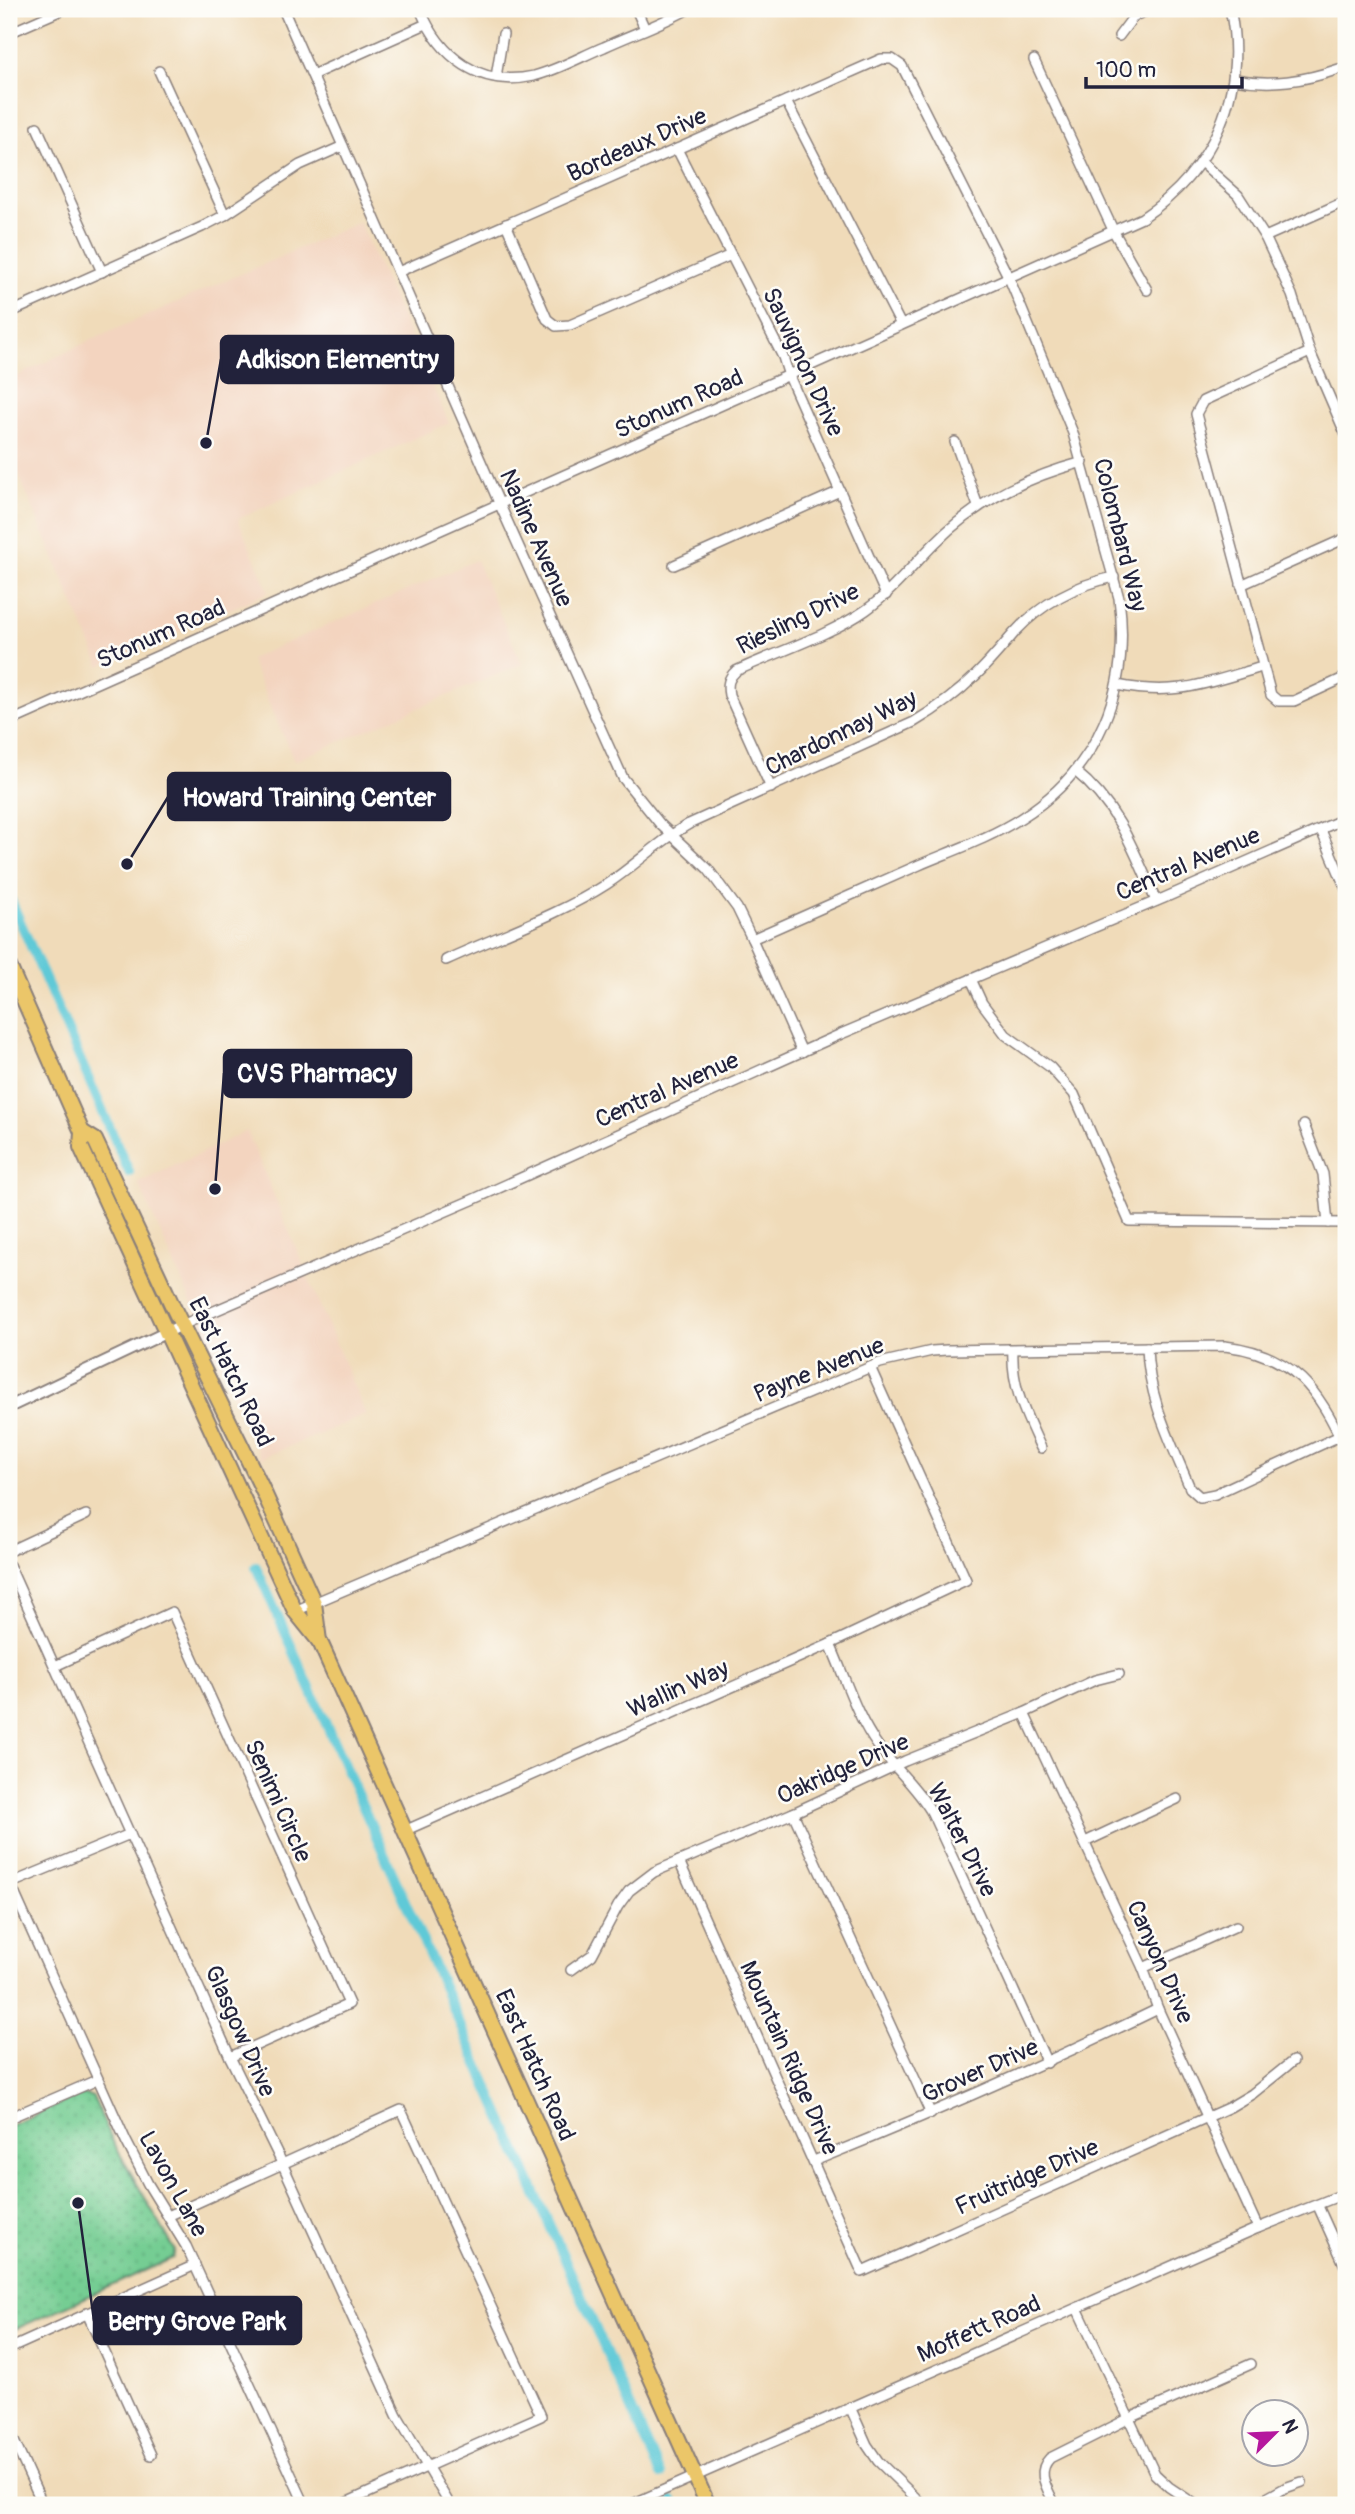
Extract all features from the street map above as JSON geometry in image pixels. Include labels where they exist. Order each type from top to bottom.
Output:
[{"type":"main road","name":"East Hatch Road","points":[[9,966],[82,1132],[81,1147],[295,1611],[320,1642],[708,2505]]},
{"type":"main road","name":"East Hatch Road","points":[[82,1132],[95,1140],[260,1484],[314,1603],[320,1642]]},
{"type":"street","points":[[9,33],[64,9]]},
{"type":"street","name":"Nadine Avenue","points":[[283,9],[500,505],[623,778],[645,807],[708,869],[723,888],[752,939],[802,1052]]},
{"type":"street","points":[[420,9],[436,40],[458,61],[469,68],[496,77],[520,78],[547,72],[688,9]]},
{"type":"street","points":[[636,9],[645,29]]},
{"type":"street","points":[[1119,36],[1134,16],[1151,9]]},
{"type":"street","name":"Stonum Road","points":[[9,722],[1114,232],[1159,207],[1177,191],[1201,162],[1222,125],[1234,79],[1235,50],[1230,9]]},
{"type":"street","points":[[312,75],[426,24]]},
{"type":"street","points":[[496,77],[503,34]]},
{"type":"street","name":"Bordeaux Drive","points":[[398,272],[881,59],[892,59]]},
{"type":"street","name":"Colombard Way","points":[[752,939],[1018,820],[1040,806],[1075,771],[1101,732],[1117,685],[1121,660],[1119,598],[1083,462],[1009,278],[902,66],[892,59]]},
{"type":"street","points":[[1034,60],[1114,232],[1147,290]]},
{"type":"street","points":[[1234,79],[1287,82],[1308,79],[1339,69]]},
{"type":"street","points":[[159,71],[225,215]]},
{"type":"street","points":[[786,101],[901,325]]},
{"type":"street","points":[[37,127],[102,272]]},
{"type":"street","points":[[9,313],[225,215],[300,165],[343,146]]},
{"type":"street","name":"Sauvignon Drive","points":[[677,149],[783,357],[886,595]]},
{"type":"street","points":[[1201,162],[1238,195],[1265,237],[1292,295],[1310,352],[1346,436]]},
{"type":"street","points":[[1265,237],[1346,201]]},
{"type":"street","points":[[506,225],[547,319],[556,326],[570,326],[731,255]]},
{"type":"street","points":[[1310,352],[1203,401],[1198,407],[1197,420],[1268,689],[1278,701],[1294,701],[1346,677]]},
{"type":"street","points":[[955,442],[978,506]]},
{"type":"street","name":"Riesling Drive","points":[[771,788],[729,695],[727,688],[731,676],[736,671],[845,622],[886,595],[936,541],[978,506],[1029,479],[1083,462]]},
{"type":"street","points":[[674,565],[840,491]]},
{"type":"street","points":[[1241,586],[1346,538]]},
{"type":"street","name":"Chardonnay Way","points":[[446,960],[586,896],[627,870],[671,834],[883,738],[921,718],[974,678],[1015,632],[1040,609],[1076,588],[1114,577]]},
{"type":"street","points":[[1117,685],[1154,690],[1185,689],[1262,667]]},
{"type":"street","points":[[1075,771],[1089,782],[1115,812],[1156,901]]},
{"type":"street","name":"Central Avenue","points":[[9,1407],[182,1325],[472,1200],[802,1052],[1346,818]]},
{"type":"street","points":[[1321,830],[1346,889]]},
{"type":"street","points":[[971,979],[982,1003],[1006,1035],[1050,1067],[1074,1094],[1129,1221],[1346,1223]]},
{"type":"street","points":[[1304,1125],[1323,1174],[1328,1223]]},
{"type":"street","name":"Payne Avenue","points":[[295,1611],[870,1367],[932,1351],[1225,1346],[1252,1351],[1271,1357],[1286,1366],[1311,1387],[1343,1434],[1346,1450]]},
{"type":"street","points":[[1147,1348],[1147,1369],[1152,1392],[1190,1488],[1200,1497],[1215,1494],[1343,1434]]},
{"type":"street","points":[[1013,1350],[1012,1366],[1018,1397],[1041,1448]]},
{"type":"street","name":"Wallin Way","points":[[404,1830],[830,1644],[966,1580],[870,1367]]},
{"type":"street","points":[[9,1551],[86,1515]]},
{"type":"street","name":"Glasgow Drive","points":[[9,1565],[230,2057],[282,2163],[397,2415],[450,2505]]},
{"type":"street","name":"Senimi Circle","points":[[55,1666],[172,1612],[349,2004],[230,2057]]},
{"type":"street","name":"Walter Drive","points":[[830,1644],[877,1745],[910,1782],[932,1813],[1047,2063]]},
{"type":"street","name":"Oakridge Drive","points":[[571,1970],[592,1955],[629,1891],[654,1872],[793,1813],[895,1765],[1024,1713],[1095,1680],[1119,1674]]},
{"type":"street","name":"Canyon Drive","points":[[1024,1713],[1143,1968],[1158,2009],[1258,2228]]},
{"type":"street","points":[[1085,1842],[1177,1799]]},
{"type":"street","points":[[793,1813],[931,2114]]},
{"type":"street","points":[[9,1883],[130,1834]]},
{"type":"street","name":"Mountain Ridge Drive","points":[[679,1861],[862,2272]]},
{"type":"street","name":"Lavon Lane","points":[[9,1883],[97,2080],[148,2184],[195,2264],[305,2505]]},
{"type":"street","points":[[1143,1968],[1236,1926]]},
{"type":"street","name":"Grover Drive","points":[[814,2161],[1047,2063],[1158,2009]]},
{"type":"street","name":"Fruitridge Drive","points":[[862,2272],[1208,2116],[1252,2094],[1293,2061]]},
{"type":"street","points":[[9,2118],[97,2080]]},
{"type":"street","points":[[168,2216],[401,2110],[541,2416],[341,2505]]},
{"type":"street","name":"Moffett Road","points":[[630,2505],[1258,2228],[1346,2193]]},
{"type":"street","points":[[1318,2206],[1346,2268]]},
{"type":"street","points":[[9,2348],[195,2264]]},
{"type":"street","points":[[1077,2308],[1155,2474],[1168,2487],[1196,2505]]},
{"type":"street","points":[[87,2313],[151,2455]]},
{"type":"street","points":[[1055,2505],[1043,2478],[1043,2466],[1050,2458],[1251,2364]]},
{"type":"street","points":[[850,2407],[867,2445],[878,2461],[923,2505]]},
{"type":"street","points":[[9,2430],[44,2505]]},
{"type":"street","points":[[1254,2505],[1302,2482]]},
{"type":"shaded area","points":[[359,222],[449,423],[238,519],[269,592],[100,666],[9,452],[9,380],[89,341]]},
{"type":"shaded area","points":[[476,560],[522,664],[294,761],[250,659]]},
{"type":"shaded area","points":[[247,1131],[366,1415],[261,1458],[138,1183]]},
{"type":"green space","points":[[82,2094],[93,2097],[114,2144],[175,2250],[173,2258],[9,2332],[9,2126]]},
{"type":"waterway","points":[[9,896],[129,1172]]},
{"type":"waterway","points":[[256,1567],[661,2475]]},
{"type":"waterway","points":[[673,2501],[675,2505]]},
{"type":"place","name":"Adkison Elementry","points":[[206,443]]},
{"type":"place","name":"Howard Training Center","points":[[127,864]]},
{"type":"place","name":"CVS Pharmacy","points":[[215,1189]]},
{"type":"place","name":"Berry Grove Park","points":[[78,2203]]}]
